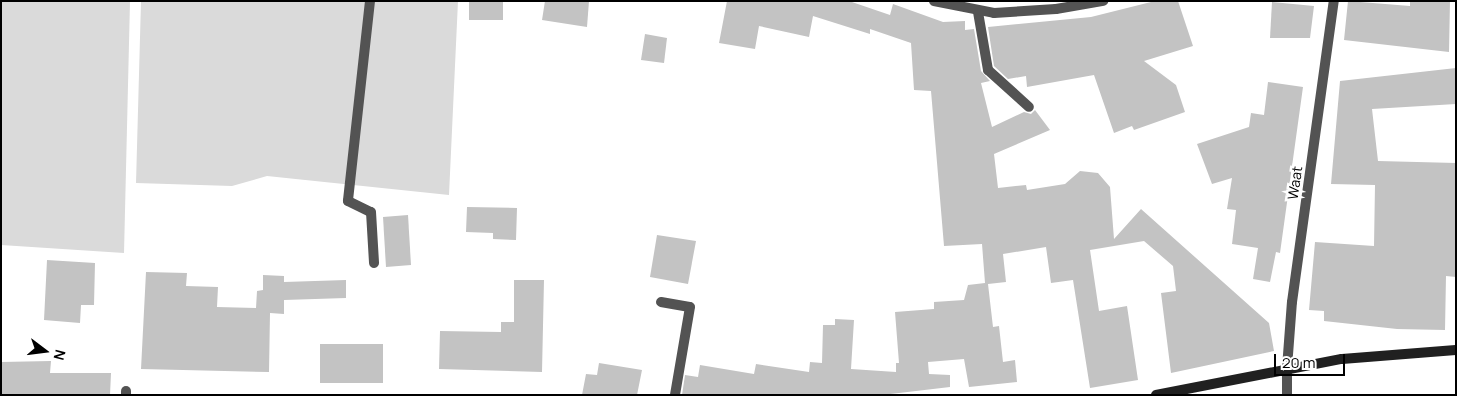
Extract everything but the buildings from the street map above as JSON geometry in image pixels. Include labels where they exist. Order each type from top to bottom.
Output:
[{"type":"main road","points":[[1156,395],[1287,368],[1361,357],[1456,350]]},
{"type":"street","points":[[370,1],[348,200],[371,212],[374,262]]},
{"type":"street","points":[[934,1],[978,12],[1033,11],[1103,1]]},
{"type":"street","name":"Waat","points":[[1287,395],[1292,302],[1333,2]]},
{"type":"street","points":[[978,12],[988,70],[1029,106]]},
{"type":"street","points":[[661,302],[690,307],[675,395]]},
{"type":"shaded area","points":[[1,1],[130,1],[124,253],[1,245]]},
{"type":"shaded area","points":[[141,1],[458,1],[449,195],[267,176],[232,186],[136,183]]}]
